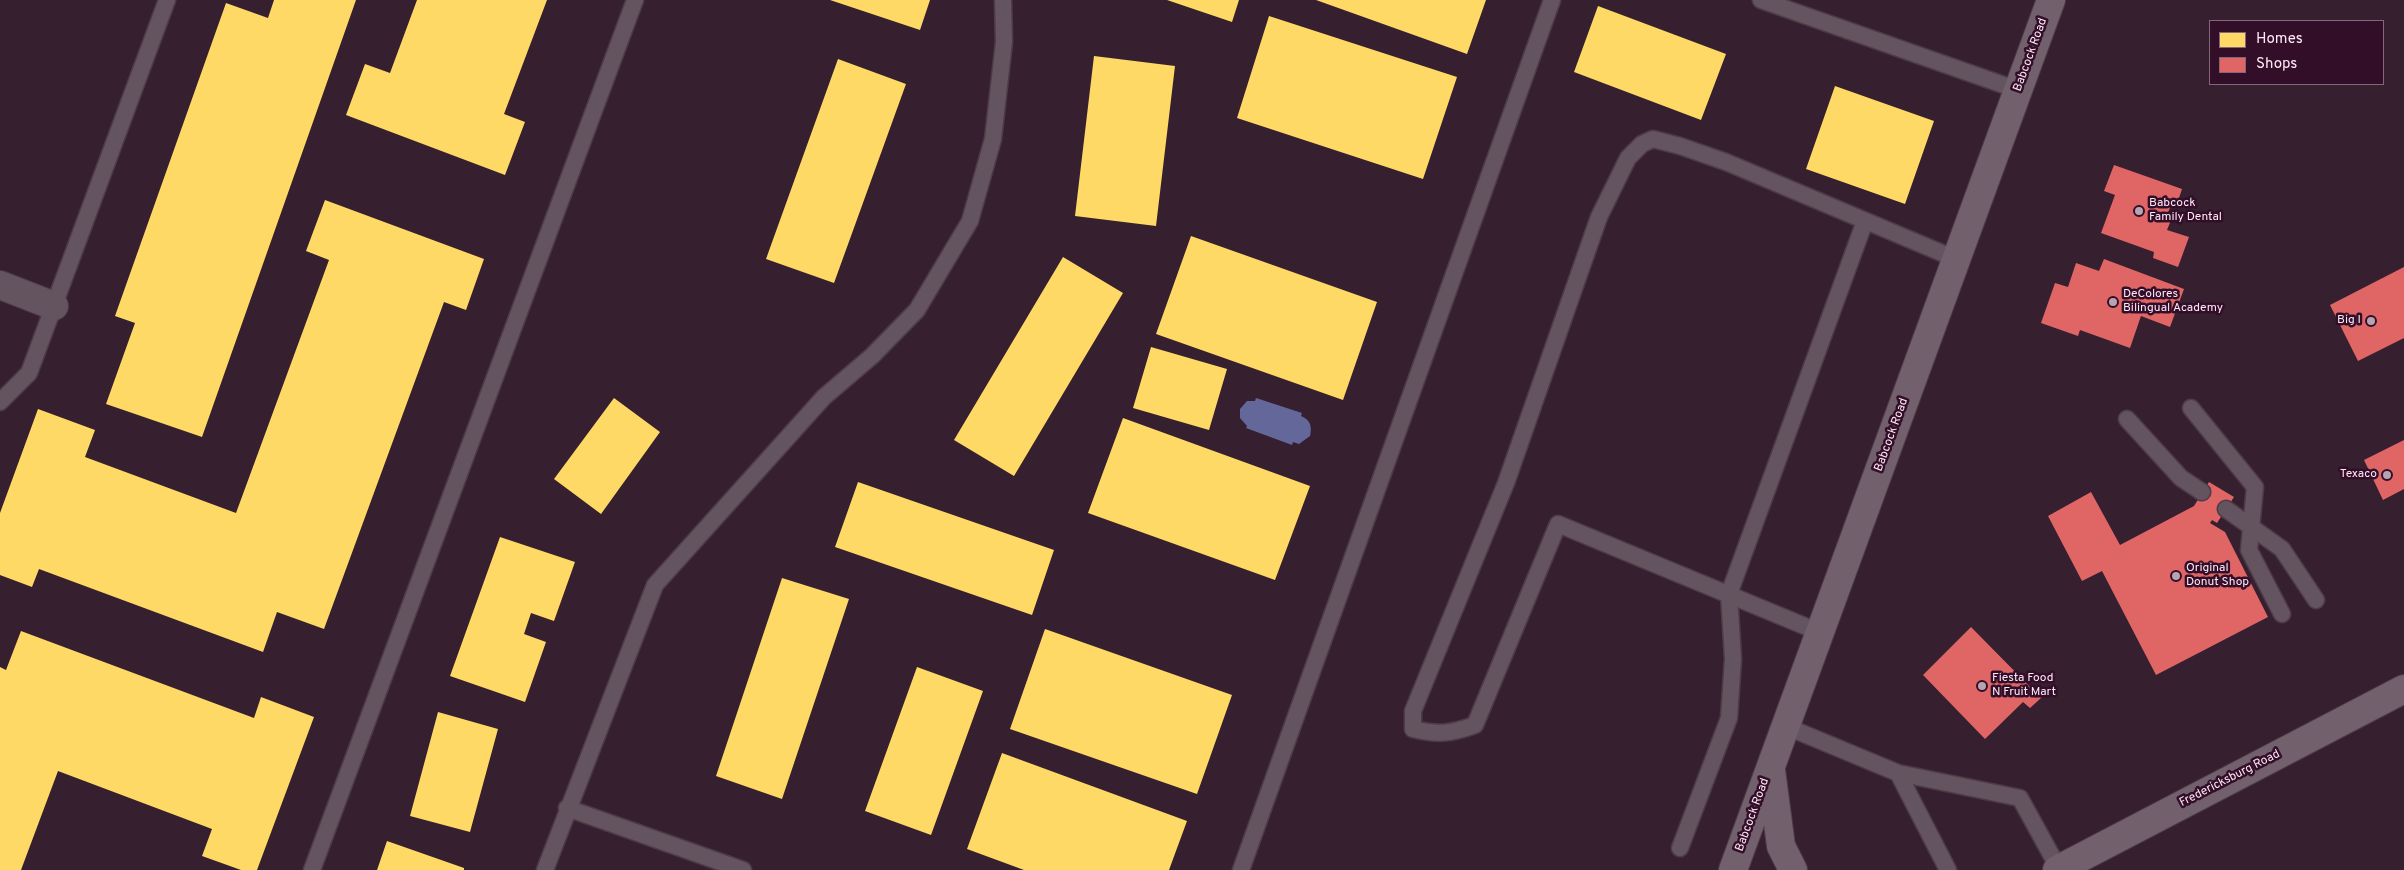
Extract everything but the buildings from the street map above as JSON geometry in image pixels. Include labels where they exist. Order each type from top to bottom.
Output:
[{"type":"main road","name":"Babcock Road","points":[[1733,870],[2051,0]]},
{"type":"main road","name":"Fredericksburg Road","points":[[2058,869],[2091,862],[2404,689]]},
{"type":"main road","points":[[1771,766],[1781,846],[1793,870]]},
{"type":"street","points":[[0,285],[54,306]]},
{"type":"lane","points":[[0,402],[29,373],[167,0]]},
{"type":"lane","points":[[312,870],[635,0]]},
{"type":"lane","points":[[544,870],[655,585],[824,397],[872,356],[917,310],[970,220],[993,139],[1004,42],[1003,0]]},
{"type":"lane","points":[[1241,870],[1552,0]]},
{"type":"lane","points":[[1762,0],[2018,90]]},
{"type":"lane","points":[[1819,632],[1558,524],[1475,725],[1453,733],[1432,734],[1413,729],[1413,711],[1506,482],[1599,217],[1628,158],[1642,144],[1653,139],[1680,146],[1777,183],[1956,259]]},
{"type":"lane","points":[[1680,848],[1729,718],[1733,659],[1729,594],[1866,221]]},
{"type":"lane","points":[[2192,408],[2255,487],[2249,550],[2282,614]]},
{"type":"lane","points":[[2127,419],[2181,478],[2202,492]]},
{"type":"lane","points":[[2226,509],[2282,549],[2316,600]]},
{"type":"lane","points":[[1785,726],[1898,773],[2020,798],[2058,869]]},
{"type":"lane","points":[[1898,773],[1948,870]]},
{"type":"lane","points":[[567,808],[743,870]]},
{"type":"water","points":[[1256,398],[1302,413],[1301,416],[1310,424],[1310,436],[1299,444],[1293,442],[1292,445],[1246,428],[1247,426],[1240,418],[1240,409],[1247,401],[1255,401]]},
{"type":"place","name":"Babcock Family Dental","points":[[2139,211]]},
{"type":"place","name":"DeColores Bilingual Academy","points":[[2113,302]]},
{"type":"place","name":"Big I","points":[[2371,321]]},
{"type":"place","name":"Texaco","points":[[2387,475]]},
{"type":"place","name":"Original Donut Shop","points":[[2176,576]]},
{"type":"place","name":"Fiesta Food N Fruit Mart","points":[[1982,686]]}]
